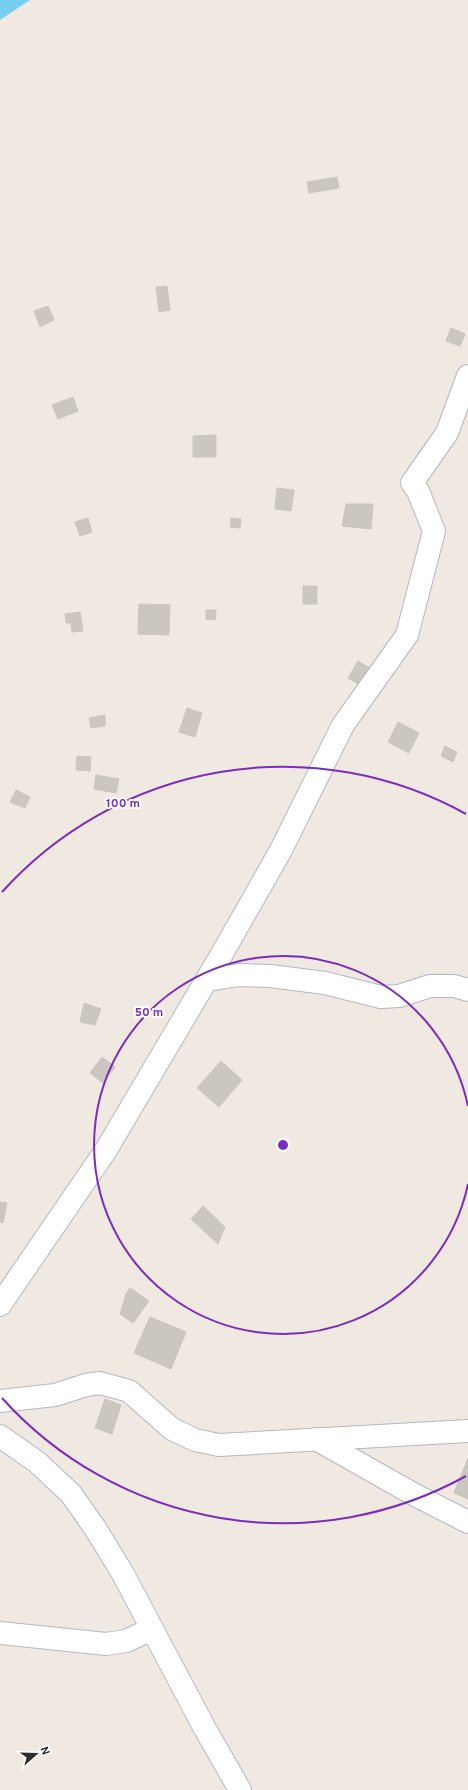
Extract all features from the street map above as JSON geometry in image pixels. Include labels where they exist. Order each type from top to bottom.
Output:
[{"type":"street","points":[[0,1305],[106,1150],[207,980],[281,850],[343,725],[407,634],[434,531],[418,491],[412,483],[447,433],[468,376]]},
{"type":"street","points":[[207,980],[240,975],[270,976],[325,983],[381,997],[399,996],[430,986],[454,986],[468,990]]},
{"type":"street","points":[[0,1401],[55,1395],[86,1385],[100,1383],[129,1391],[172,1429],[195,1440],[219,1445],[468,1431]]},
{"type":"street","points":[[0,1436],[37,1462],[72,1494],[122,1572],[204,1727],[240,1790]]},
{"type":"street","points":[[316,1439],[415,1495],[468,1522]]},
{"type":"street","points":[[0,1633],[106,1644],[126,1640],[152,1629]]},
{"type":"water","points":[[0,0],[30,0],[0,20]]},
{"type":"building","points":[[337,177],[339,188],[309,193],[307,182]]},
{"type":"building","points":[[167,286],[170,310],[159,312],[156,287]]},
{"type":"building","points":[[48,306],[54,320],[40,327],[34,311]]},
{"type":"building","points":[[451,328],[465,334],[460,346],[446,341]]},
{"type":"building","points":[[73,397],[78,411],[58,419],[52,405]]},
{"type":"building","points":[[216,435],[216,457],[193,457],[193,436]]},
{"type":"building","points":[[277,488],[294,490],[291,511],[275,509]]},
{"type":"building","points":[[346,504],[373,504],[371,529],[342,526]]},
{"type":"building","points":[[88,518],[92,532],[80,536],[75,522]]},
{"type":"building","points":[[231,518],[241,519],[240,528],[230,527]]},
{"type":"building","points":[[303,586],[317,586],[317,604],[303,604]]},
{"type":"building","points":[[139,604],[170,605],[169,635],[138,634]]},
{"type":"building","points":[[206,610],[216,610],[215,620],[206,619]]},
{"type":"building","points":[[80,612],[83,631],[72,632],[71,623],[66,623],[65,614]]},
{"type":"building","points":[[358,661],[373,670],[363,687],[348,678]]},
{"type":"building","points":[[187,708],[202,713],[195,737],[179,732]]},
{"type":"building","points":[[105,715],[105,726],[91,728],[89,718]]},
{"type":"building","points":[[398,722],[419,733],[409,753],[388,742]]},
{"type":"building","points":[[445,746],[457,752],[453,762],[441,756]]},
{"type":"building","points":[[77,756],[91,757],[90,771],[76,770]]},
{"type":"building","points":[[96,775],[119,779],[116,793],[94,789]]},
{"type":"building","points":[[16,790],[30,797],[25,808],[10,802]]},
{"type":"building","points":[[84,1003],[101,1009],[95,1025],[80,1022]]},
{"type":"building","points":[[102,1057],[115,1067],[103,1083],[90,1073]]},
{"type":"building","points":[[221,1061],[242,1080],[219,1107],[197,1088]]},
{"type":"building","points":[[0,1202],[7,1203],[3,1223],[0,1222]]},
{"type":"building","points":[[203,1206],[225,1227],[218,1244],[191,1219]]},
{"type":"building","points":[[130,1288],[149,1301],[133,1323],[120,1314],[126,1294]]},
{"type":"building","points":[[150,1317],[186,1332],[171,1369],[134,1353]]},
{"type":"building","points":[[105,1399],[121,1405],[112,1434],[95,1428]]},
{"type":"building","points":[[468,1458],[468,1499],[454,1493]]}]
